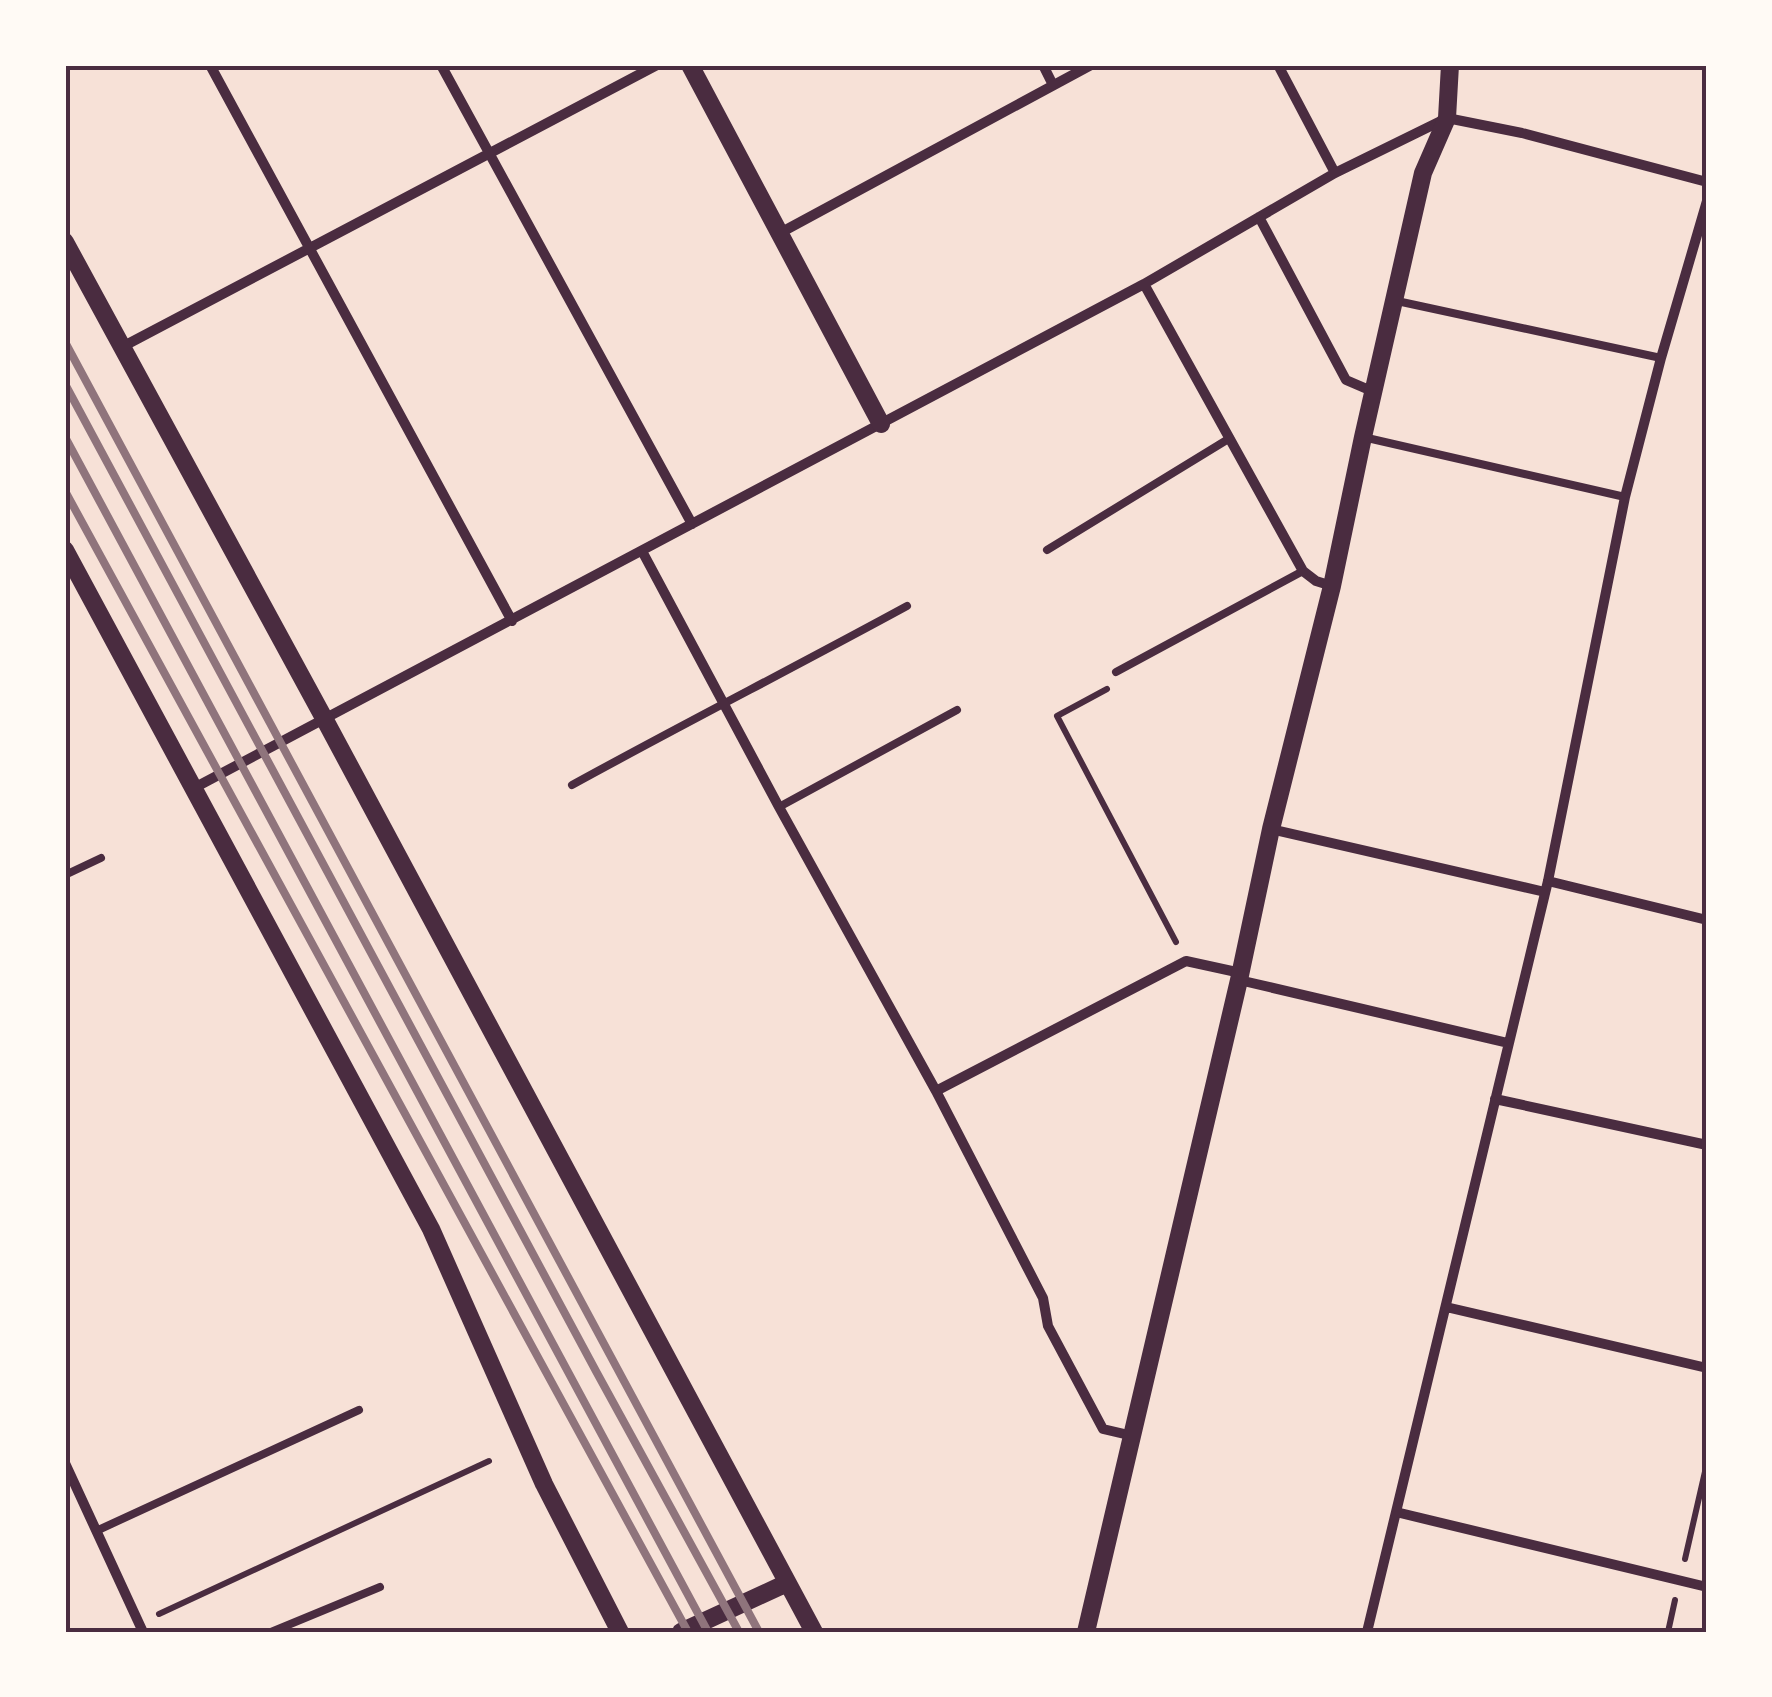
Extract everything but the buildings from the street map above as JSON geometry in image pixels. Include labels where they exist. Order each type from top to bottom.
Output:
[{"type":"street","points":[[210,65],[512,621]]},
{"type":"street","points":[[442,65],[692,524]]},
{"type":"street","points":[[121,348],[657,65]]},
{"type":"street","points":[[690,65],[882,424]]},
{"type":"street","points":[[1043,65],[1054,85]]},
{"type":"street","points":[[780,233],[1091,65]]},
{"type":"street","points":[[1278,65],[1336,173]]},
{"type":"street","points":[[1086,1632],[1271,830],[1332,586],[1423,173],[1447,118],[1450,65]]},
{"type":"street","points":[[194,788],[1144,284],[1336,173],[1447,118],[1522,133],[1707,182]]},
{"type":"street","points":[[1368,1632],[1546,886],[1626,497],[1707,200]]},
{"type":"street","points":[[1258,217],[1346,380],[1374,392]]},
{"type":"street","points":[[65,242],[814,1632]]},
{"type":"street","points":[[1144,284],[1304,571],[1316,581],[1332,586]]},
{"type":"street","points":[[65,550],[431,1228],[544,1484],[620,1632]]},
{"type":"street","points":[[642,551],[936,1091],[1042,1298],[1048,1326],[1104,1430],[1134,1436]]},
{"type":"street","points":[[1271,830],[1707,920]]},
{"type":"street","points":[[936,1091],[1186,961],[1508,1042]]},
{"type":"street","points":[[1495,1099],[1707,1145]]},
{"type":"street","points":[[1446,1307],[1707,1368]]},
{"type":"street","points":[[65,1463],[141,1628]]},
{"type":"street","points":[[1396,1512],[1707,1588]]},
{"type":"street","points":[[681,1632],[788,1583]]},
{"type":"lane","points":[[1395,300],[1662,358]]},
{"type":"lane","points":[[1048,550],[1230,438]]},
{"type":"lane","points":[[1363,438],[1626,497]]},
{"type":"lane","points":[[1116,672],[1304,571]]},
{"type":"lane","points":[[572,785],[907,606]]},
{"type":"lane","points":[[780,807],[957,710]]},
{"type":"lane","points":[[65,875],[102,858]]},
{"type":"lane","points":[[96,1531],[359,1410]]},
{"type":"lane","points":[[271,1632],[380,1586]]},
{"type":"path","points":[[1116,672],[1121,682],[1057,716],[1186,961]]},
{"type":"path","points":[[141,1628],[489,1461]]},
{"type":"path","points":[[1668,1632],[1707,1463]]},
{"type":"railway","points":[[65,342],[759,1632]]},
{"type":"railway","points":[[65,384],[739,1632]]},
{"type":"railway","points":[[65,437],[708,1632]]},
{"type":"railway","points":[[65,491],[688,1632]]}]
